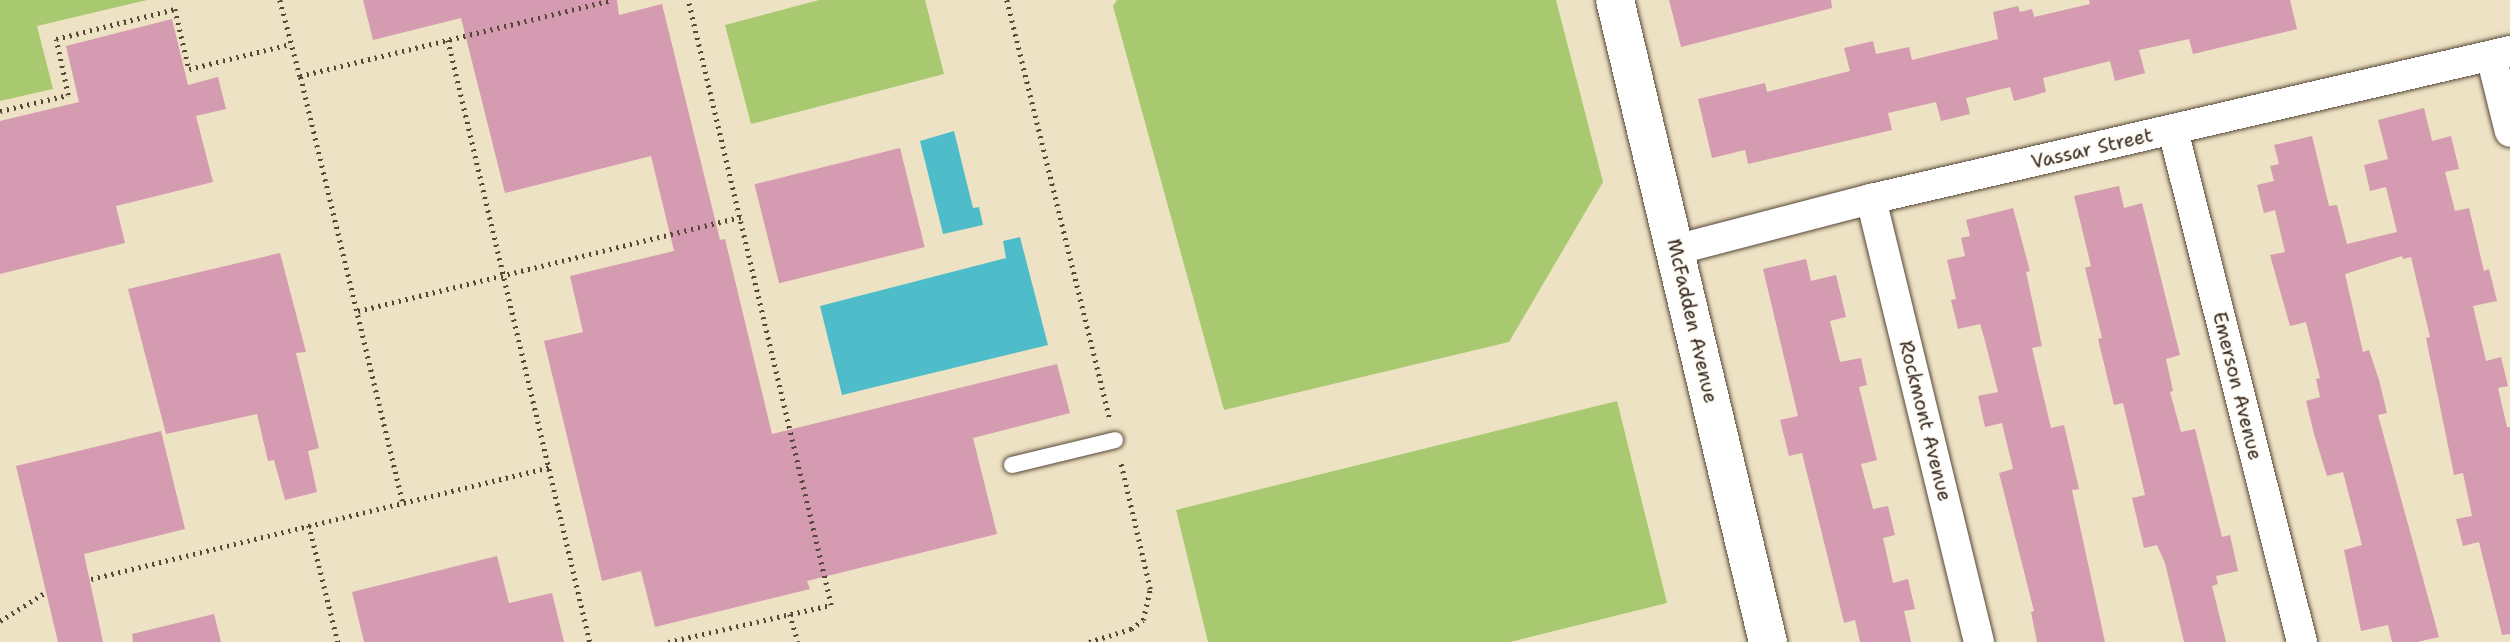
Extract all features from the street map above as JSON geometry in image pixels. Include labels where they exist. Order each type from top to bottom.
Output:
[{"type":"street","name":"McFadden Avenue","points":[[1615,0],[1768,642]]},
{"type":"street","name":"Vassar Street","points":[[1675,250],[1871,200],[2501,53]]},
{"type":"street","points":[[2501,53],[2510,132]]},
{"type":"street","name":"Emerson Avenue","points":[[2173,130],[2302,642]]},
{"type":"street","name":"Rockmont Avenue","points":[[1871,200],[1979,642]]},
{"type":"lane","points":[[1012,465],[1115,440]]},
{"type":"path","points":[[281,0],[402,501]]},
{"type":"path","points":[[300,76],[612,0]]},
{"type":"path","points":[[668,642],[831,605],[688,0]]},
{"type":"path","points":[[1007,0],[1150,589],[1143,620],[1131,629],[1089,642]]},
{"type":"path","points":[[0,111],[68,95],[56,39],[175,9],[189,69],[291,44]]},
{"type":"path","points":[[448,40],[551,467],[590,642]]},
{"type":"path","points":[[358,311],[741,217]]},
{"type":"path","points":[[91,579],[402,501],[551,467]]},
{"type":"path","points":[[309,525],[338,642]]},
{"type":"path","points":[[0,621],[46,592]]},
{"type":"path","points":[[790,614],[798,642]]},
{"type":"green space","points":[[0,0],[147,0],[37,26],[53,89],[0,101]]},
{"type":"green space","points":[[819,0],[925,0],[944,74],[751,124],[725,25]]},
{"type":"green space","points":[[1117,0],[1556,0],[1603,182],[1509,342],[1224,410],[1113,6]]},
{"type":"green space","points":[[1617,401],[1667,603],[1510,642],[1208,642],[1176,510]]},
{"type":"water","points":[[954,131],[973,208],[979,207],[983,225],[943,234],[920,141]]},
{"type":"water","points":[[1020,237],[1048,345],[842,395],[820,306],[1006,258],[1003,241]]},
{"type":"building","points":[[363,0],[617,0],[619,15],[662,4],[720,240],[725,239],[772,434],[1057,364],[1070,413],[973,438],[997,534],[807,581],[810,589],[655,627],[641,571],[602,581],[544,341],[583,332],[570,276],[674,251],[651,156],[505,193],[461,18],[373,40]]},
{"type":"building","points":[[1669,0],[1831,0],[1832,8],[1681,47]]},
{"type":"building","points":[[2089,0],[2290,0],[2297,29],[2193,54],[2189,39],[2139,50],[2145,73],[2115,81],[2110,61],[2043,78],[2046,92],[2014,101],[2010,87],[1966,98],[1970,114],[1941,121],[1936,102],[1888,113],[1892,130],[1748,164],[1745,150],[1712,158],[1698,99],[1765,83],[1767,92],[1850,71],[1844,48],[1873,41],[1876,54],[1909,47],[1912,60],[1998,39],[1993,12],[2018,6],[2020,12],[2032,9],[2034,17],[2090,4]]},
{"type":"building","points":[[172,19],[188,85],[218,77],[226,109],[196,116],[213,182],[116,206],[125,243],[0,274],[0,121],[79,102],[66,46]]},
{"type":"building","points":[[2424,108],[2432,141],[2451,136],[2459,169],[2445,172],[2455,211],[2469,208],[2484,271],[2489,269],[2497,301],[2473,306],[2486,361],[2501,357],[2508,386],[2498,388],[2507,427],[2510,427],[2510,634],[2502,635],[2479,542],[2463,546],[2456,519],[2472,516],[2463,473],[2454,475],[2426,338],[2430,337],[2411,257],[2403,259],[2402,256],[2345,274],[2363,352],[2369,350],[2379,380],[2387,413],[2378,415],[2439,637],[2417,642],[2392,642],[2388,625],[2361,631],[2344,550],[2362,545],[2343,472],[2327,476],[2314,434],[2306,401],[2320,397],[2316,379],[2320,378],[2306,322],[2290,326],[2270,255],[2285,252],[2275,210],[2264,213],[2257,185],[2274,181],[2270,166],[2279,164],[2274,145],[2312,136],[2329,206],[2337,205],[2347,244],[2397,232],[2386,187],[2370,191],[2364,165],[2388,159],[2378,120]]},
{"type":"building","points":[[900,148],[925,247],[779,283],[754,184]]},
{"type":"building","points":[[2119,186],[2124,208],[2142,203],[2180,355],[2166,359],[2173,391],[2170,392],[2181,432],[2195,429],[2222,537],[2230,535],[2238,571],[2216,576],[2218,584],[2212,586],[2226,642],[2184,642],[2165,563],[2157,545],[2144,548],[2132,498],[2145,495],[2123,403],[2114,405],[2098,339],[2102,338],[2085,268],[2091,266],[2074,196]]},
{"type":"building","points":[[2013,208],[2030,271],[2026,272],[2042,346],[2032,348],[2051,428],[2064,425],[2079,489],[2072,490],[2105,642],[2037,642],[2031,612],[2034,611],[1999,473],[2013,469],[2002,423],[1985,427],[1978,396],[1998,392],[1980,324],[1958,329],[1951,300],[1956,299],[1947,260],[1965,256],[1961,238],[1970,236],[1966,220]]},
{"type":"building","points":[[280,253],[306,352],[296,353],[319,448],[308,451],[317,492],[285,500],[274,460],[268,461],[257,414],[166,434],[128,289]]},
{"type":"building","points":[[1806,259],[1811,281],[1836,275],[1846,317],[1830,321],[1840,362],[1861,358],[1867,385],[1859,387],[1877,460],[1861,464],[1873,509],[1888,506],[1895,535],[1883,538],[1893,583],[1908,579],[1915,609],[1904,611],[1911,642],[1860,642],[1855,620],[1844,623],[1802,453],[1789,456],[1780,420],[1798,416],[1763,269]]},
{"type":"building","points":[[161,431],[185,529],[84,554],[103,642],[58,642],[16,466]]},
{"type":"building","points":[[497,556],[509,603],[552,593],[564,642],[364,642],[352,592]]},
{"type":"building","points":[[214,614],[221,642],[133,642],[132,634]]}]
